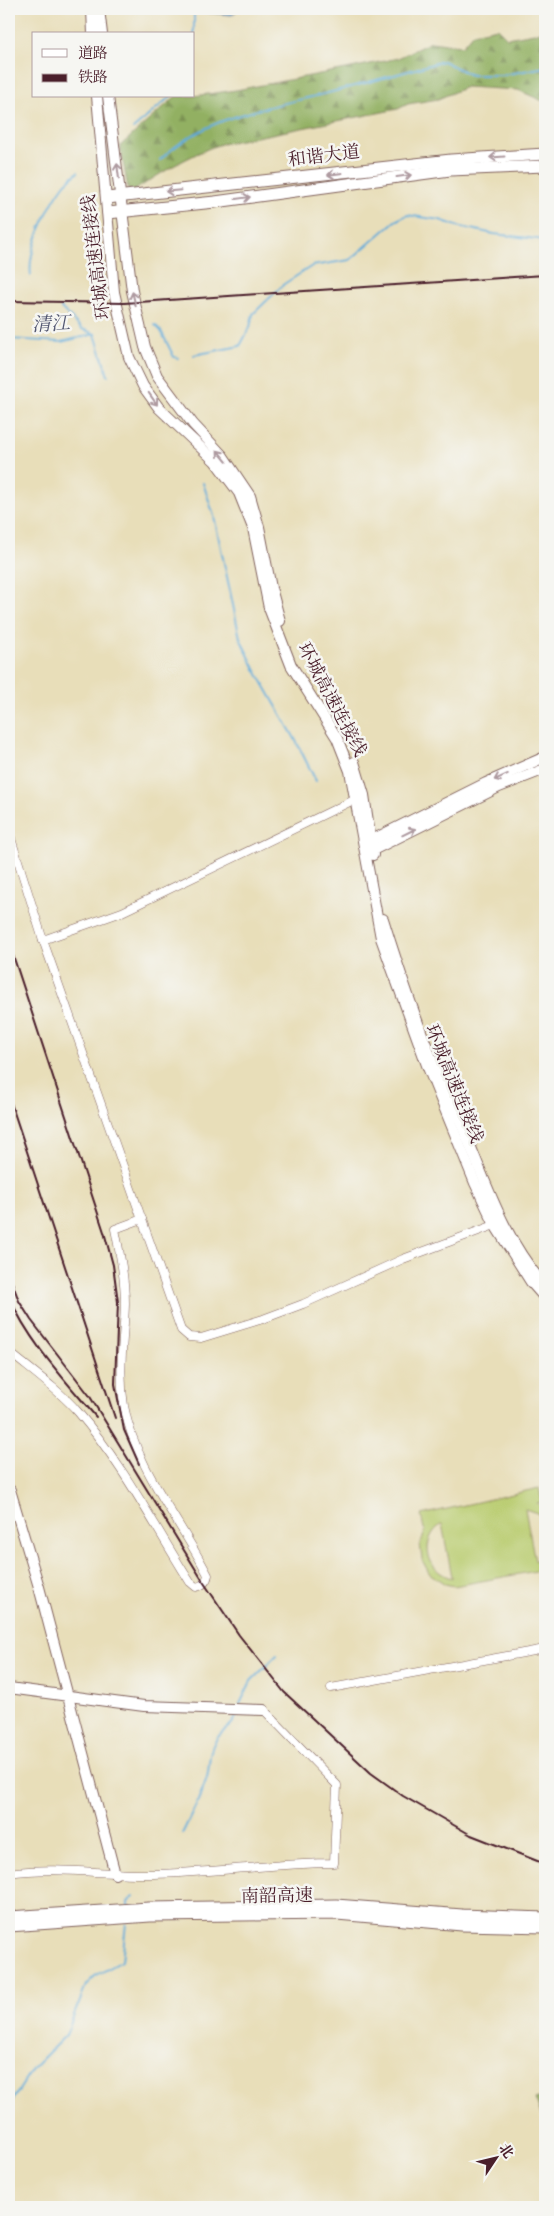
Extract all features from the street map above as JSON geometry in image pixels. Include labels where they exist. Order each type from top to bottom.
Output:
[{"type":"highway","name":"和谐大道","points":[[107,198],[222,187],[451,160],[545,154]]},
{"type":"highway","name":"和谐大道","points":[[108,213],[215,202],[450,170],[545,166]]},
{"type":"highway","name":"南韶高速","points":[[9,1926],[149,1912],[336,1905],[462,1916],[545,1918]]},
{"type":"highway","name":"南韶高速","points":[[149,1912],[337,1914],[462,1925],[545,1927]]},
{"type":"highway","name":"南韶高速","points":[[9,1917],[100,1916]]},
{"type":"main road","points":[[92,9],[93,32]]},
{"type":"main road","points":[[100,9],[102,32]]},
{"type":"main road","name":"环城高速连接线","points":[[97,98],[114,292],[129,357],[143,386],[159,408],[215,461],[239,493],[253,528],[264,589],[278,634],[291,665],[337,738],[360,797]]},
{"type":"main road","name":"环城高速连接线","points":[[108,98],[132,291],[145,346],[162,383],[193,424],[223,456],[250,496],[259,526],[271,588],[283,632],[297,663],[344,736],[357,768],[368,847],[381,914],[406,991],[499,1224],[532,1282],[545,1298]]},
{"type":"main road","points":[[368,847],[486,784],[545,757]]},
{"type":"main road","points":[[368,847],[499,787],[545,770]]},
{"type":"main road","name":"环城高速连接线","points":[[499,1224],[545,1286]]},
{"type":"main road","points":[[9,1490],[39,1587],[115,1874]]},
{"type":"main road","points":[[9,1688],[144,1706],[264,1710]]},
{"type":"street","points":[[43,940],[122,912],[360,797]]},
{"type":"street","points":[[9,832],[43,940],[181,1330],[189,1337],[201,1338],[263,1319],[303,1304],[403,1259],[499,1224]]},
{"type":"street","points":[[9,1352],[56,1390],[82,1417],[103,1443],[190,1582],[196,1587],[201,1586],[207,1580],[208,1574],[141,1459],[125,1408],[120,1366],[125,1306],[124,1283],[114,1229],[142,1219]]},
{"type":"street","points":[[331,1688],[545,1649]]},
{"type":"street","points":[[9,1873],[34,1869],[115,1874],[210,1873],[295,1863],[334,1863],[337,1785],[264,1710]]},
{"type":"green space","points":[[497,28],[507,38],[545,31],[545,102],[518,90],[466,87],[438,99],[408,104],[398,109],[221,144],[185,160],[129,194],[120,146],[174,98],[195,98],[195,96],[236,90],[398,58],[431,42],[462,46],[473,33]]},
{"type":"green space","points":[[539,1488],[542,1502],[537,1503],[545,1509],[545,1522],[537,1513],[525,1509],[535,1561],[545,1552],[545,1565],[536,1571],[454,1586],[445,1584],[429,1573],[422,1560],[420,1544],[426,1530],[424,1529],[421,1515]],"holes":[[[442,1524],[452,1578],[443,1575],[436,1569],[431,1562],[429,1554],[430,1538]]]},
{"type":"green space","points":[[545,2096],[545,2124],[535,2099]]},
{"type":"water","points":[[208,9],[239,9],[232,15],[208,13]]},
{"type":"waterway","points":[[194,9],[194,32]]},
{"type":"waterway","points":[[160,160],[178,145],[197,133],[239,115],[443,61],[471,75],[503,75],[545,67]]},
{"type":"waterway","points":[[133,129],[169,98]]},
{"type":"waterway","points":[[31,275],[32,253],[40,228],[64,185],[78,172]]},
{"type":"waterway","points":[[194,355],[240,346],[250,327],[253,314],[284,284],[312,266],[350,260],[395,221],[407,215],[440,220],[457,226],[494,234],[545,240]]},
{"type":"waterway","name":"清江","points":[[61,308],[82,329],[95,334],[108,376]]},
{"type":"waterway","points":[[155,325],[161,331],[174,357],[178,358]]},
{"type":"waterway","name":"清江","points":[[9,339],[61,342],[95,334]]},
{"type":"waterway","points":[[203,483],[214,516],[240,638],[316,781]]},
{"type":"waterway","points":[[240,1704],[251,1681],[277,1655]]},
{"type":"waterway","points":[[182,1834],[205,1784],[213,1744],[233,1722],[237,1714]]},
{"type":"waterway","points":[[128,1906],[128,1902],[134,1896]]},
{"type":"waterway","points":[[9,2106],[33,2068],[66,2035],[86,1985],[95,1976],[122,1961],[126,1923]]},
{"type":"railway","points":[[9,301],[124,303],[545,275]]},
{"type":"railway","points":[[9,943],[104,1232],[113,1265],[118,1302],[115,1384],[124,1430],[139,1464]]},
{"type":"railway","points":[[9,1097],[115,1418]]},
{"type":"railway","points":[[9,1274],[19,1301],[31,1320],[89,1395],[204,1583],[239,1635],[284,1692],[371,1773],[403,1796],[471,1835],[545,1864]]},
{"type":"railway","points":[[9,1296],[26,1329],[96,1417]]}]
